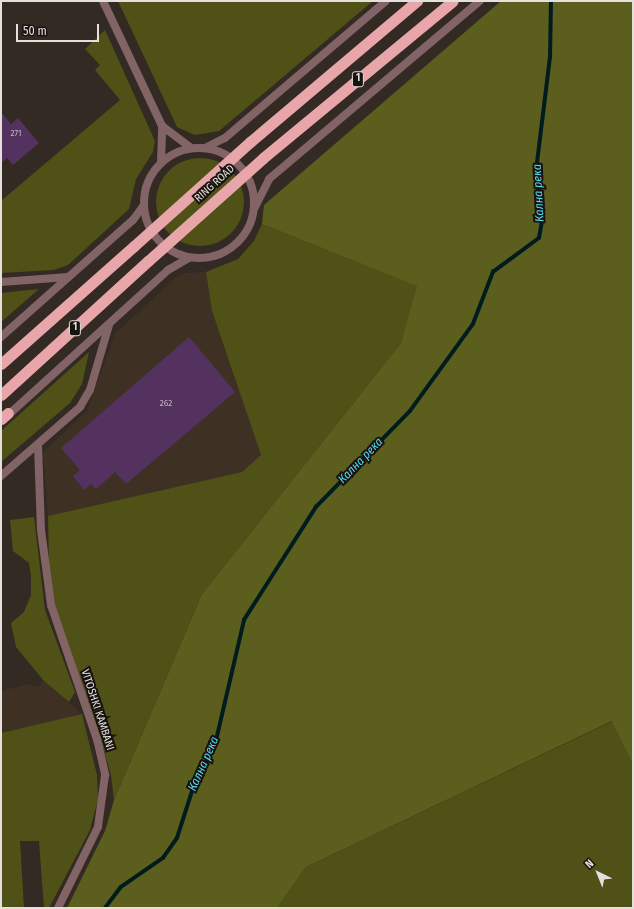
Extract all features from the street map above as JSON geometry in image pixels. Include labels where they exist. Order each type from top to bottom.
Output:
[{"type":"highway","name":"RING ROAD","points":[[1,364],[250,142],[417,1]]},
{"type":"highway","name":"RING ROAD","points":[[1,395],[263,158],[453,1]]},
{"type":"street","points":[[1,338],[134,220],[143,206],[148,182],[161,162],[162,126],[103,1]]},
{"type":"street","points":[[205,148],[225,138],[386,1]]},
{"type":"street","points":[[143,206],[147,224],[157,240],[172,251],[189,258],[209,257],[227,250],[248,228],[254,209],[269,179],[480,1]]},
{"type":"street","points":[[162,126],[191,148]]},
{"type":"street","points":[[161,162],[191,148],[205,148],[228,156],[246,173],[254,209]]},
{"type":"street","points":[[4,418],[168,270],[189,258]]},
{"type":"street","points":[[1,282],[69,277]]},
{"type":"street","points":[[1,476],[38,445],[83,401],[112,321]]},
{"type":"street","points":[[38,445],[41,530],[52,605],[97,739],[105,775],[98,827],[58,908]]},
{"type":"shaded area","points":[[118,1],[373,1],[219,131],[195,135],[177,127]]},
{"type":"shaded area","points":[[501,1],[633,1],[633,765],[612,721],[306,867],[277,908],[67,908],[105,831],[114,800],[202,594],[401,343],[417,286],[262,224],[264,205]]},
{"type":"shaded area","points":[[105,30],[155,141],[153,152],[136,179],[129,209],[68,265],[54,270],[1,273],[1,201],[120,100],[95,70],[100,65],[85,49]]},
{"type":"shaded area","points":[[200,158],[217,162],[231,171],[240,185],[244,202],[240,219],[231,233],[217,242],[200,246],[183,242],[169,233],[160,219],[156,202],[160,185],[169,171],[183,162]]},
{"type":"shaded area","points":[[262,224],[418,286],[401,343],[202,594],[114,800],[111,775],[101,740],[55,606],[49,568],[48,516],[242,472],[261,455],[212,311],[206,272],[238,259],[254,241]]},
{"type":"shaded area","points":[[206,272],[212,311],[261,455],[242,472],[48,516],[43,452],[87,411],[115,334],[174,279],[184,273]]},
{"type":"shaded area","points":[[39,289],[1,322],[1,293]]},
{"type":"shaded area","points":[[89,352],[82,384],[70,403],[1,462],[1,431]]},
{"type":"shaded area","points":[[34,517],[45,610],[75,692],[69,702],[44,681],[16,647],[11,623],[24,612],[31,595],[31,576],[29,563],[13,551],[10,520]]},
{"type":"shaded area","points":[[44,681],[82,714],[1,733],[1,691],[28,684],[38,687]]},
{"type":"shaded area","points":[[82,714],[97,775],[98,799],[90,830],[49,908],[44,908],[39,841],[20,841],[24,908],[1,908],[1,733]]},
{"type":"shaded area","points":[[613,721],[633,765],[633,908],[277,908],[306,867]]},
{"type":"building","points":[[1,112],[11,124],[18,118],[39,143],[13,165],[7,158],[1,163]]},
{"type":"building","points":[[189,337],[235,392],[126,484],[115,472],[96,489],[91,484],[84,490],[73,476],[80,470],[61,448]]},
{"type":"waterway","name":"Кална река","points":[[105,908],[121,887],[163,858],[177,838],[194,785],[215,745],[244,620],[316,507],[410,411],[473,324],[493,272],[539,238],[542,221],[536,171],[550,57],[551,1]]}]
